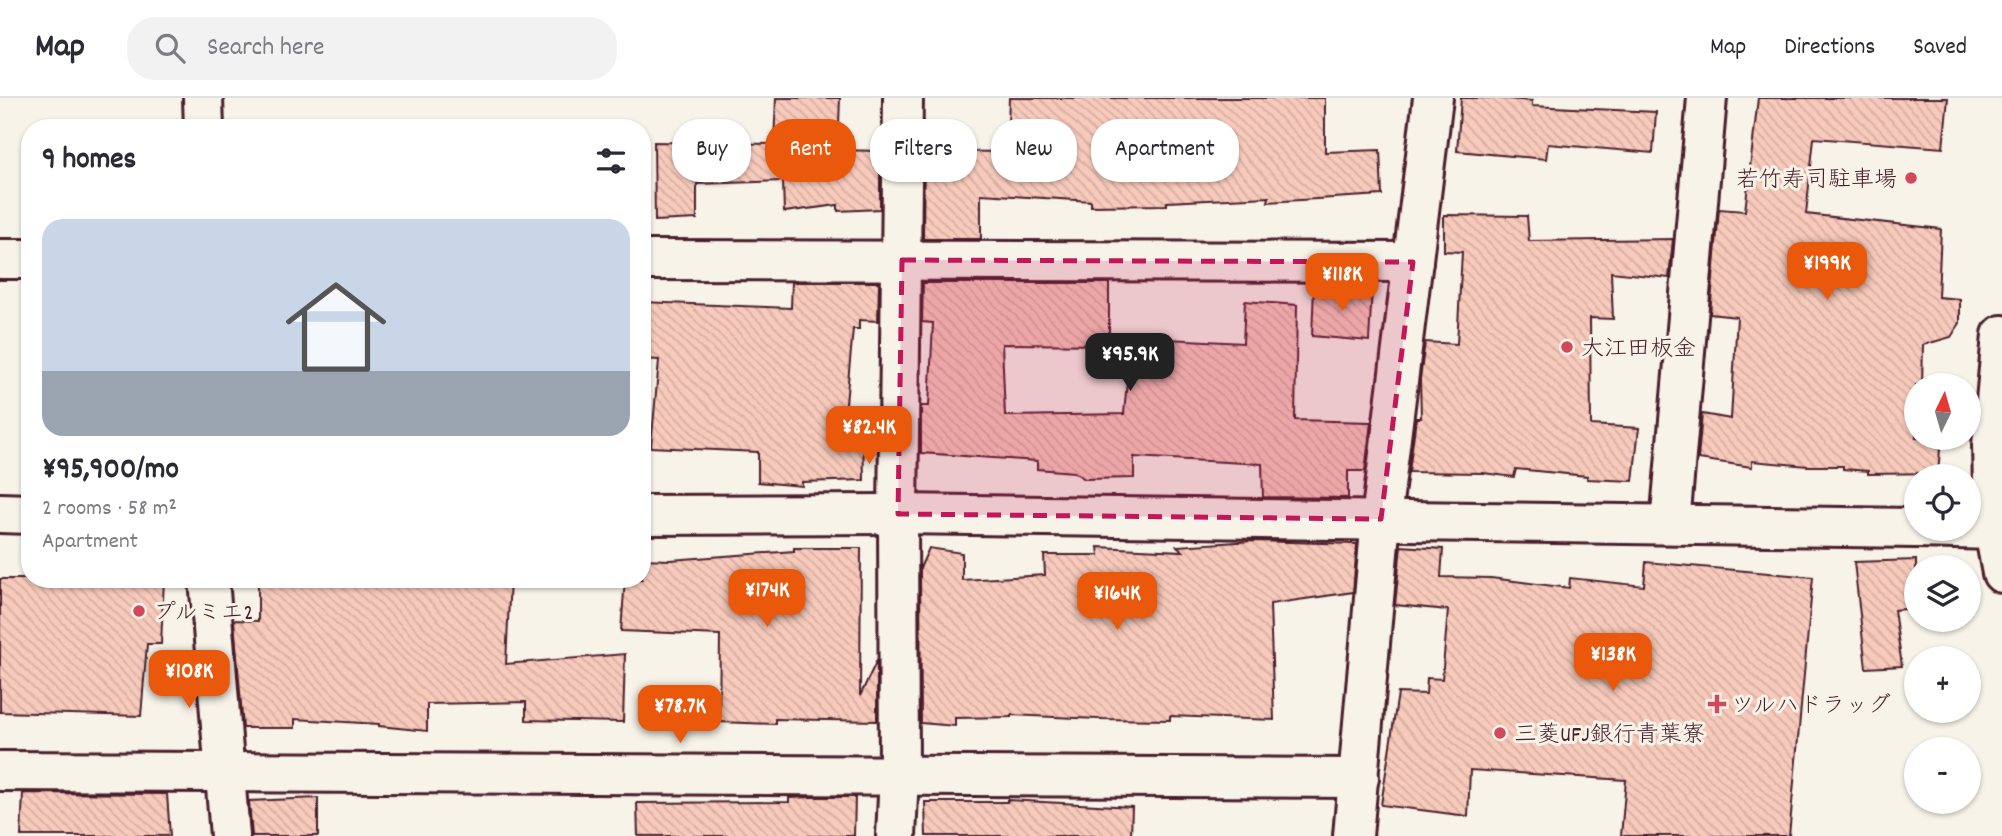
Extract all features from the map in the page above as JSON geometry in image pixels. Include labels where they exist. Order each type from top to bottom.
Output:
[{"type":"street","points":[[204,98],[204,119]]},
{"type":"street","points":[[896,836],[899,775],[898,514],[903,98]]},
{"type":"street","points":[[1353,836],[1381,519],[1433,98]]},
{"type":"street","points":[[1670,524],[1707,98]]},
{"type":"street","points":[[0,259],[21,259]]},
{"type":"street","points":[[651,260],[1413,262]]},
{"type":"street","points":[[2002,335],[1992,445],[1994,530],[2002,573]]},
{"type":"street","points":[[0,513],[21,514]]},
{"type":"street","points":[[651,515],[898,514],[1904,528]]},
{"type":"street","points":[[1981,530],[1994,530]]},
{"type":"street","points":[[210,588],[230,836]]},
{"type":"street","points":[[0,771],[1359,778]]},
{"type":"highlighted area","points":[[902,260],[1413,262],[1381,519],[898,514]]},
{"type":"building","points":[[776,98],[840,98],[839,119],[775,119]]},
{"type":"building","points":[[1009,98],[1325,98],[1325,152],[1380,150],[1382,195],[1268,202],[1269,197],[1167,202],[1167,205],[1091,206],[1091,201],[981,194],[981,239],[923,239],[924,182],[977,182],[977,152],[991,152],[991,182],[1077,182],[1077,119],[1008,119]]},
{"type":"building","points":[[1461,98],[1532,101],[1532,106],[1656,112],[1653,153],[1548,144],[1546,159],[1457,151]]},
{"type":"building","points":[[1758,98],[1948,98],[1943,148],[1814,138],[1806,214],[1941,229],[1938,297],[1960,299],[1960,323],[1951,337],[1923,345],[1922,373],[1904,373],[1904,450],[1940,450],[1939,464],[1904,464],[1904,473],[1868,474],[1868,471],[1843,469],[1843,466],[1752,461],[1752,467],[1698,459],[1702,414],[1731,419],[1737,317],[1710,314],[1719,209],[1745,211]]},
{"type":"building","points":[[654,142],[672,142],[672,182],[751,182],[751,144],[765,144],[765,182],[697,184],[697,219],[655,221]]},
{"type":"building","points":[[856,150],[870,151],[870,182],[880,182],[880,209],[838,211],[838,205],[784,212],[783,182],[856,182]]},
{"type":"building","points":[[1444,215],[1527,216],[1529,241],[1673,239],[1669,278],[1611,272],[1613,319],[1590,318],[1591,425],[1639,428],[1633,481],[1587,479],[1587,476],[1516,469],[1514,477],[1483,473],[1409,472],[1416,418],[1421,418],[1420,379],[1425,342],[1457,344],[1462,252],[1444,251]]},
{"type":"building","points":[[792,282],[879,282],[878,321],[859,320],[859,329],[853,329],[844,425],[863,424],[864,480],[802,482],[802,486],[758,482],[758,452],[651,447],[659,360],[651,360],[651,302],[791,308]]},
{"type":"building","points":[[923,283],[1109,283],[1109,345],[1002,344],[1005,416],[1124,414],[1131,337],[1243,343],[1245,301],[1297,305],[1295,420],[1371,422],[1365,471],[1348,471],[1348,498],[1263,497],[1262,464],[1134,457],[1134,478],[1085,479],[1074,472],[1037,469],[1037,461],[921,453],[921,406],[929,406],[933,323],[922,322]]},
{"type":"building","points":[[1314,287],[1372,288],[1369,341],[1312,336]]},
{"type":"building","points":[[1253,541],[1357,544],[1353,592],[1270,604],[1274,720],[1170,716],[1170,720],[1098,719],[1011,715],[955,718],[955,726],[921,723],[920,568],[929,548],[962,553],[962,580],[1045,575],[1044,555],[1099,555],[1098,547],[1183,551],[1177,546]]},
{"type":"building","points":[[1401,546],[1443,549],[1441,577],[1491,578],[1569,588],[1570,578],[1644,586],[1646,562],[1813,577],[1789,836],[1621,836],[1626,780],[1470,770],[1468,816],[1381,805],[1398,693],[1426,694],[1427,678],[1442,679],[1448,610],[1395,605]]},
{"type":"building","points":[[794,548],[861,548],[860,696],[877,660],[877,721],[775,719],[775,724],[719,722],[720,635],[621,631],[624,588],[651,588],[651,559],[794,551]]},
{"type":"building","points":[[1904,560],[1904,609],[1894,610],[1902,666],[1866,668],[1854,562]]},
{"type":"building","points":[[0,579],[21,579],[21,588],[164,588],[161,644],[147,644],[141,716],[0,712]]},
{"type":"building","points":[[258,588],[510,588],[506,664],[625,654],[623,722],[526,720],[526,702],[427,704],[427,731],[379,724],[295,719],[295,728],[243,728],[234,620],[258,621]]},
{"type":"building","points":[[23,793],[167,794],[170,836],[21,836]]},
{"type":"building","points":[[855,797],[854,836],[638,836],[637,803],[789,802],[789,798]]},
{"type":"building","points":[[318,798],[318,836],[252,836],[249,801]]},
{"type":"building","points":[[1007,800],[1132,807],[1131,836],[926,836],[925,802]]},
{"type":"place","name":"若竹寿司駐車場","points":[[1911,178]]},
{"type":"place","name":"大江田板金","points":[[1567,347]]},
{"type":"place","name":"プルミエ2","points":[[139,611]]},
{"type":"place","name":"ツルハドラッグ","points":[[1717,704]]},
{"type":"place","name":"三菱UFJ銀行青葉寮","points":[[1500,733]]}]
